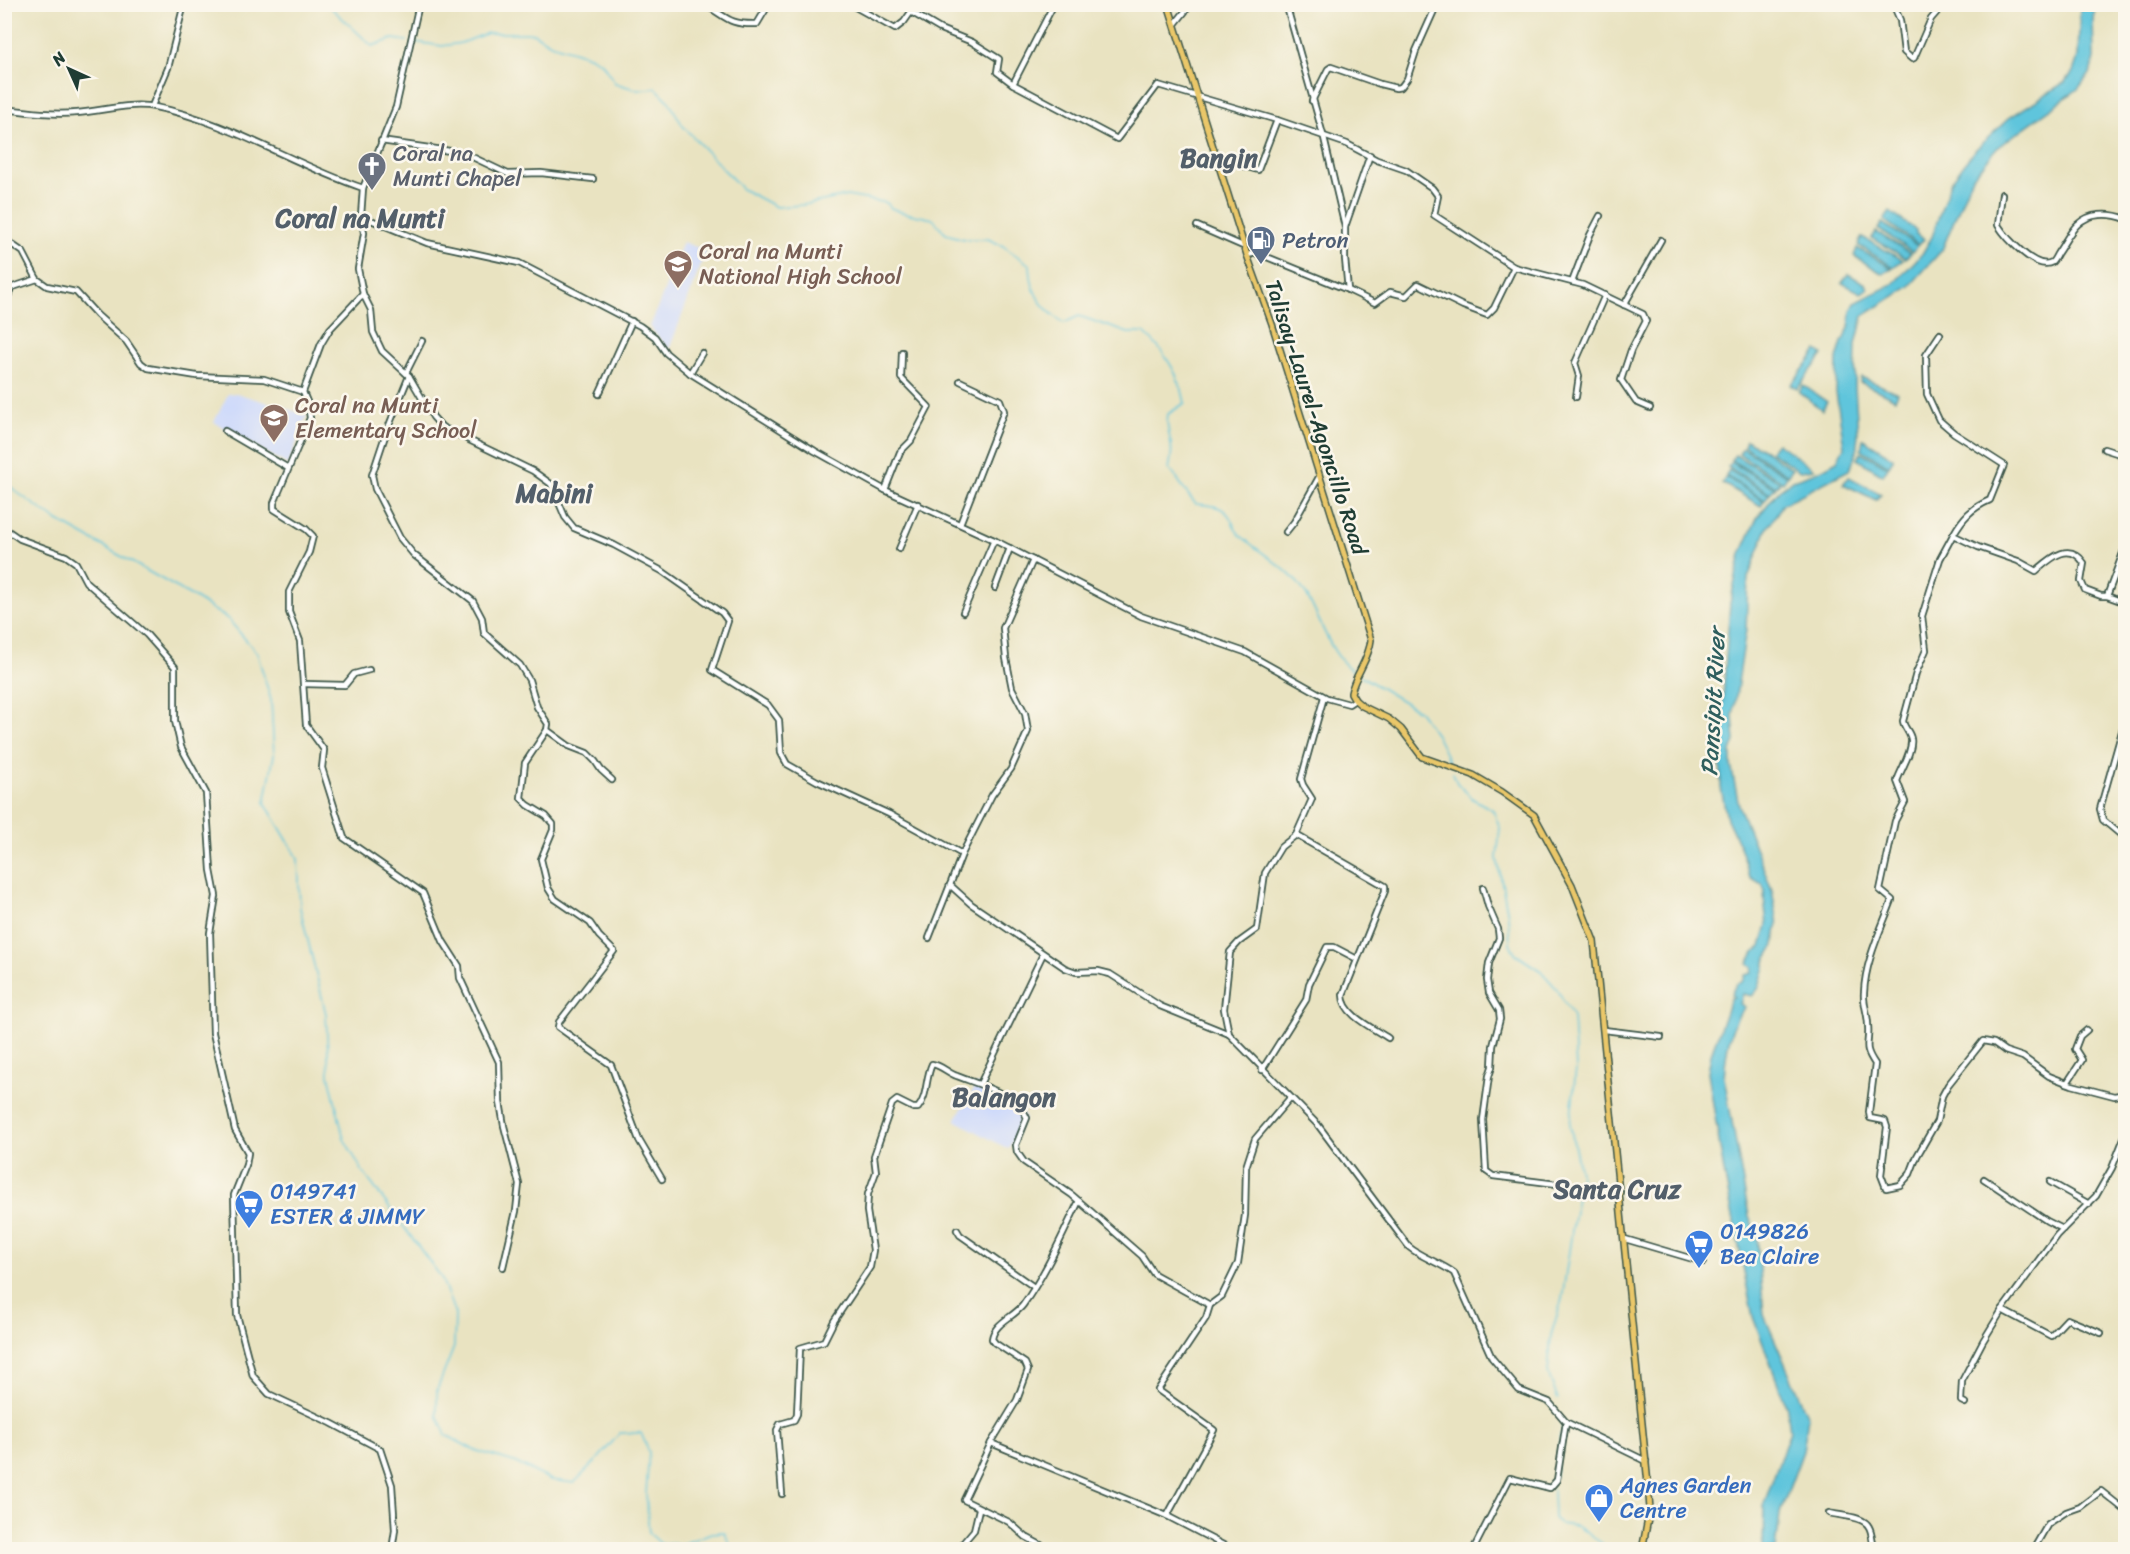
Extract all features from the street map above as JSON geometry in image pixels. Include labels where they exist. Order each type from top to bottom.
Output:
[{"type":"main road","name":"Talisay-Laurel-Agoncillo Road","points":[[1168,4],[1371,640],[1370,652],[1354,682],[1351,693],[1355,700]]},
{"type":"main road","points":[[1355,700],[1362,706],[1389,719],[1401,729],[1422,757],[1473,775],[1534,815],[1572,885],[1594,941],[1650,1509],[1642,1550]]},
{"type":"street","points":[[152,106],[168,68],[184,4]]},
{"type":"street","points":[[418,4],[396,107],[363,188],[361,216],[364,232],[358,270],[363,294],[371,310],[373,332],[382,351],[407,374],[433,417],[442,427],[533,471],[551,484],[565,517],[574,528],[614,545],[662,571],[722,613],[728,621],[712,670],[768,705],[780,720],[782,753],[787,764],[817,781],[889,814],[962,854]]},
{"type":"street","points":[[704,4],[726,20],[739,25],[757,24],[769,4]]},
{"type":"street","points":[[850,4],[895,28],[904,22],[911,12],[940,29],[972,42],[999,59],[997,72],[1012,84],[1117,139],[1158,85],[1277,120],[1347,144],[1377,160],[1406,170],[1432,188],[1438,196],[1434,215],[1514,267],[1572,282],[1643,314],[1646,321],[1631,350],[1621,380],[1636,402],[1650,408]]},
{"type":"street","points":[[1012,84],[1054,4]]},
{"type":"street","points":[[1175,24],[1191,4]]},
{"type":"street","points":[[1286,4],[1324,138],[1345,227],[1348,290]]},
{"type":"street","points":[[1312,101],[1331,67],[1380,84],[1401,87],[1407,79],[1416,51],[1437,4]]},
{"type":"street","points":[[1893,4],[1900,20],[1904,52],[1911,59],[1914,58],[1931,20],[1944,4]]},
{"type":"street","points":[[4,109],[40,113],[76,113],[131,106],[152,106],[200,118],[363,188]]},
{"type":"street","points":[[1218,159],[1258,170],[1277,120]]},
{"type":"street","points":[[381,141],[464,153],[508,174],[541,173],[593,179]]},
{"type":"street","points":[[1345,227],[1370,155]]},
{"type":"street","points":[[2002,194],[1998,225],[2006,237],[2030,258],[2045,264],[2052,261],[2074,227],[2088,216],[2116,215],[2126,219]]},
{"type":"street","points":[[361,216],[427,243],[519,263],[632,321],[655,337],[666,352],[690,373],[815,451],[885,490],[994,540],[1141,616],[1245,652],[1324,697],[1349,704],[1355,700]]},
{"type":"street","points":[[1572,282],[1600,216]]},
{"type":"street","points":[[1197,225],[1245,247]]},
{"type":"street","points":[[4,239],[23,252],[37,279],[47,286],[76,292],[126,341],[141,363],[148,368],[198,376],[264,379],[303,392]]},
{"type":"street","points":[[1624,305],[1660,240]]},
{"type":"street","points":[[1247,255],[1257,253],[1375,303],[1390,292],[1406,296],[1418,284],[1469,309],[1487,315],[1494,308],[1514,267]]},
{"type":"street","points":[[4,290],[37,279]]},
{"type":"street","points":[[4,308],[11,288]]},
{"type":"street","points":[[363,294],[330,328],[321,344],[303,392],[310,418],[288,468],[274,508],[314,536],[309,552],[289,592],[289,612],[300,642],[306,725],[324,750],[322,768],[344,838],[423,893],[443,941],[459,966],[460,978],[499,1062],[500,1102],[519,1184],[516,1211],[503,1267]]},
{"type":"street","points":[[1576,397],[1579,376],[1575,363],[1605,296]]},
{"type":"street","points":[[599,394],[632,321]]},
{"type":"street","points":[[1940,334],[1926,356],[1927,394],[1938,420],[2004,465],[1990,500],[1974,507],[1961,520],[1940,559],[1922,616],[1926,650],[1914,680],[1903,721],[1911,738],[1897,781],[1905,802],[1895,821],[1880,890],[1892,900],[1872,954],[1864,992],[1864,1007],[1869,1027],[1866,1046],[1875,1064],[1870,1118],[1885,1121],[1887,1127],[1881,1175],[1883,1184],[1886,1188],[1892,1188],[1900,1185],[1910,1174],[1920,1149],[1936,1121],[1942,1096],[1948,1085],[1983,1041],[1994,1043],[2005,1051],[2023,1057],[2049,1076],[2067,1083],[2114,1096],[2126,1094]]},
{"type":"street","points":[[422,341],[407,374],[372,475],[375,489],[408,549],[473,601],[482,618],[484,633],[520,665],[529,680],[537,707],[548,723],[547,730],[525,763],[521,798],[553,824],[553,830],[542,855],[546,880],[553,896],[590,923],[614,951],[559,1022],[558,1027],[611,1065],[639,1140],[662,1179]]},
{"type":"street","points":[[885,490],[900,452],[911,441],[929,408],[900,378],[902,352]]},
{"type":"street","points":[[690,373],[702,353]]},
{"type":"street","points":[[960,381],[1000,400],[1004,411],[960,524]]},
{"type":"street","points":[[225,431],[288,468]]},
{"type":"street","points":[[2104,449],[2126,456]]},
{"type":"street","points":[[1287,532],[1319,477]]},
{"type":"street","points":[[899,549],[918,504]]},
{"type":"street","points":[[4,528],[20,539],[66,556],[76,563],[86,582],[147,635],[175,667],[176,721],[181,747],[206,793],[211,870],[216,896],[210,933],[213,1033],[232,1122],[248,1153],[246,1165],[234,1195],[237,1315],[253,1376],[269,1394],[331,1422],[380,1449],[392,1485],[395,1530],[392,1550]]},
{"type":"street","points":[[1953,535],[1978,547],[2018,561],[2036,571],[2057,554],[2068,553],[2082,559],[2084,563],[2081,581],[2085,590],[2126,603]]},
{"type":"street","points":[[963,612],[994,540]]},
{"type":"street","points":[[2107,596],[2126,545]]},
{"type":"street","points":[[995,588],[1010,549]]},
{"type":"street","points":[[929,938],[962,854],[992,795],[1011,768],[1028,731],[1026,713],[1012,688],[1003,628],[1032,560]]},
{"type":"street","points":[[304,684],[345,685],[354,674],[369,670]]},
{"type":"street","points":[[1228,1034],[1224,1009],[1230,952],[1257,929],[1265,873],[1281,847],[1296,835],[1312,798],[1301,778],[1324,697]]},
{"type":"street","points":[[2121,835],[2103,820],[2100,808],[2126,717]]},
{"type":"street","points":[[547,730],[569,746],[587,753],[612,780]]},
{"type":"street","points":[[1296,835],[1385,886],[1385,891],[1342,995],[1343,1003],[1350,1011],[1388,1038]]},
{"type":"street","points":[[950,885],[971,904],[1065,968],[1076,972],[1098,971],[1110,974],[1160,1006],[1228,1034],[1318,1125],[1409,1246],[1416,1253],[1442,1264],[1454,1273],[1492,1358],[1519,1390],[1549,1402],[1566,1422],[1646,1461]]},
{"type":"street","points":[[1483,888],[1498,929],[1499,938],[1487,980],[1489,993],[1499,1010],[1500,1019],[1493,1046],[1492,1067],[1483,1120],[1486,1171],[1493,1176],[1582,1185],[1620,1192]]},
{"type":"street","points":[[1262,1070],[1306,1000],[1309,984],[1327,947],[1334,947],[1357,959]]},
{"type":"street","points":[[980,1084],[1043,954]]},
{"type":"street","points":[[1604,1030],[1661,1037]]},
{"type":"street","points":[[2067,1083],[2082,1060],[2075,1049],[2080,1036],[2087,1030]]},
{"type":"street","points":[[782,1494],[777,1430],[780,1424],[794,1420],[797,1414],[800,1348],[824,1341],[834,1321],[870,1267],[873,1250],[867,1211],[868,1194],[876,1173],[874,1156],[892,1104],[901,1100],[913,1108],[918,1108],[924,1102],[928,1071],[932,1064],[955,1076],[980,1084],[1017,1104],[1025,1113],[1026,1123],[1016,1145],[1017,1152],[1024,1162],[1079,1201],[1142,1256],[1154,1274],[1210,1305]]},
{"type":"street","points":[[1167,1516],[1214,1430],[1158,1390],[1206,1318],[1210,1305],[1222,1296],[1238,1263],[1245,1215],[1246,1167],[1255,1139],[1290,1098]]},
{"type":"street","points":[[1965,1403],[1961,1401],[1962,1381],[1983,1341],[2002,1310],[2063,1229],[2096,1196],[2112,1168],[2126,1133]]},
{"type":"street","points":[[1984,1179],[2063,1229]]},
{"type":"street","points":[[2049,1182],[2089,1204]]},
{"type":"street","points":[[1050,1550],[1026,1537],[1009,1522],[966,1503],[963,1499],[991,1443],[1017,1400],[1028,1370],[1025,1363],[995,1344],[992,1339],[993,1334],[1002,1322],[1022,1306],[1052,1257],[1079,1201]]},
{"type":"street","points":[[957,1230],[960,1235],[1034,1287]]},
{"type":"street","points":[[1625,1239],[1703,1262]]},
{"type":"street","points":[[2002,1310],[2051,1336],[2067,1319],[2101,1333]]},
{"type":"street","points":[[1473,1550],[1510,1478],[1550,1488],[1554,1485],[1557,1480],[1566,1422]]},
{"type":"street","points":[[991,1443],[1167,1516],[1233,1550]]},
{"type":"street","points":[[2032,1550],[2048,1524],[2066,1512],[2080,1507],[2101,1491],[2126,1511]]},
{"type":"street","points":[[957,1550],[974,1530],[979,1509]]},
{"type":"street","points":[[1829,1513],[1863,1521],[1869,1527],[1872,1544],[1876,1550]]},
{"type":"shaded area","name":"Coral na Munti National High School","points":[[683,242],[706,251],[669,350],[650,327]]},
{"type":"shaded area","name":"Coral na Munti Elementary School","points":[[236,393],[307,415],[288,465],[214,422],[228,394]]},
{"type":"shaded area","points":[[977,1084],[1020,1109],[1025,1118],[1008,1149],[955,1120]]},
{"type":"water","points":[[2080,5],[2096,5],[2093,18],[2094,58],[2090,74],[2078,89],[1999,146],[1971,179],[1942,250],[1909,287],[1863,316],[1856,344],[1855,387],[1858,434],[1856,454],[1849,470],[1783,504],[1767,528],[1748,578],[1746,630],[1733,716],[1735,741],[1731,752],[1731,765],[1739,806],[1772,890],[1778,924],[1773,948],[1765,961],[1758,989],[1752,996],[1743,994],[1740,1004],[1745,1007],[1732,1031],[1727,1049],[1724,1077],[1749,1216],[1757,1236],[1764,1315],[1808,1417],[1803,1451],[1780,1513],[1776,1549],[1763,1549],[1764,1504],[1790,1431],[1787,1408],[1753,1317],[1724,1172],[1708,1073],[1711,1054],[1731,998],[1734,997],[1731,995],[1736,984],[1742,982],[1745,975],[1752,973],[1753,967],[1748,964],[1754,952],[1761,947],[1767,925],[1765,891],[1762,884],[1750,877],[1741,849],[1727,819],[1721,788],[1720,739],[1730,603],[1741,554],[1757,518],[1779,490],[1793,480],[1819,471],[1837,461],[1844,447],[1836,392],[1837,359],[1849,328],[1851,311],[1855,303],[1893,284],[1922,254],[1932,237],[1950,183],[1973,152],[2009,118],[2065,82],[2073,72],[2078,57]]},
{"type":"water","points":[[1890,212],[1916,230],[1916,234],[1924,239],[1919,245],[1884,220]]},
{"type":"water","points":[[1882,223],[1918,246],[1913,252],[1878,229]]},
{"type":"water","points":[[1876,232],[1911,253],[1905,258],[1872,238]]},
{"type":"water","points":[[1862,237],[1903,260],[1893,267],[1858,245]]},
{"type":"water","points":[[1857,248],[1892,268],[1883,274],[1854,256]]},
{"type":"water","points":[[1848,274],[1866,284],[1868,289],[1861,293],[1842,283]]},
{"type":"water","points":[[1817,351],[1823,355],[1797,389],[1791,385]]},
{"type":"water","points":[[1861,377],[1898,393],[1895,399],[1860,382]]},
{"type":"water","points":[[1803,385],[1827,402],[1822,410],[1799,392]]},
{"type":"water","points":[[1863,439],[1894,458],[1889,466],[1861,449]]},
{"type":"water","points":[[1746,440],[1792,469],[1788,475],[1744,446]]},
{"type":"water","points":[[1777,443],[1814,469],[1800,471],[1770,451]]},
{"type":"water","points":[[1743,448],[1787,476],[1783,482],[1739,454]]},
{"type":"water","points":[[1861,452],[1888,467],[1883,475],[1857,459]]},
{"type":"water","points":[[1735,455],[1780,482],[1776,487],[1731,460]]},
{"type":"water","points":[[1731,462],[1775,488],[1770,493],[1728,467]]},
{"type":"water","points":[[1729,470],[1769,494],[1765,500],[1726,476]]},
{"type":"water","points":[[1726,477],[1764,501],[1761,506],[1722,483]]},
{"type":"water","points":[[1849,477],[1881,494],[1876,500],[1843,484]]},
{"type":"waterway","points":[[327,4],[372,46],[393,39],[407,41]]},
{"type":"waterway","points":[[415,42],[442,46],[461,43],[488,33],[533,33],[551,44],[589,56],[602,63],[615,83],[638,90],[656,88],[668,100],[683,126],[742,189],[776,207],[803,205],[847,196],[887,203],[891,208],[901,212],[933,219],[946,234],[964,239],[988,239],[1003,246],[1030,265],[1032,284],[1038,299],[1064,323],[1079,316],[1128,333],[1144,333],[1159,348],[1170,365],[1183,393],[1185,403],[1168,414],[1172,450],[1169,469],[1196,504],[1225,511],[1240,535],[1297,582],[1312,605],[1337,655],[1356,673]]},
{"type":"waterway","points":[[4,481],[53,518],[228,619],[257,653],[271,700],[274,755],[265,803],[298,858],[300,908],[326,1014],[329,1075],[344,1139],[363,1172],[441,1277],[455,1314],[454,1347],[437,1390],[437,1415],[446,1435],[474,1450],[514,1462],[551,1480],[574,1483],[620,1433],[641,1433],[649,1452],[646,1494],[649,1533],[661,1544],[683,1544],[711,1533],[724,1532],[733,1550]]},
{"type":"waterway","points":[[1361,676],[1419,711],[1436,735],[1449,761]]},
{"type":"waterway","points":[[1453,773],[1457,783],[1473,799],[1493,810],[1500,828],[1497,858],[1508,915],[1510,943],[1515,954],[1541,971],[1557,989],[1573,1017],[1576,1069],[1570,1125],[1580,1173],[1579,1185]]},
{"type":"waterway","points":[[1558,1399],[1548,1373],[1551,1335],[1562,1299],[1578,1190]]},
{"type":"waterway","points":[[1555,1477],[1562,1423]]},
{"type":"waterway","points":[[1553,1489],[1554,1518],[1559,1524],[1576,1526],[1612,1550]]},
{"type":"place","name":"Coral na Munti Chapel","points":[[372,192]]},
{"type":"place","name":"Petron","points":[[1261,266]]},
{"type":"place","name":"Coral na Munti National High School","points":[[678,290]]},
{"type":"place","name":"Coral na Munti Elementary School","points":[[274,444]]},
{"type":"place","name":"0149741 ESTER & JIMMY","points":[[249,1230]]},
{"type":"place","name":"0149826 Bea Claire","points":[[1699,1270]]},
{"type":"place","name":"Agnes Garden Centre","points":[[1599,1524]]},
{"type":"district","name":"Bangin","points":[[1219,158]]},
{"type":"district","name":"Coral na Munti","points":[[360,218]]},
{"type":"district","name":"Mabini","points":[[554,493]]},
{"type":"district","name":"Balangon","points":[[1004,1097]]},
{"type":"district","name":"Santa Cruz","points":[[1617,1189]]},
{"type":"water label","name":"Pansipit River","points":[[1713,702]]}]
